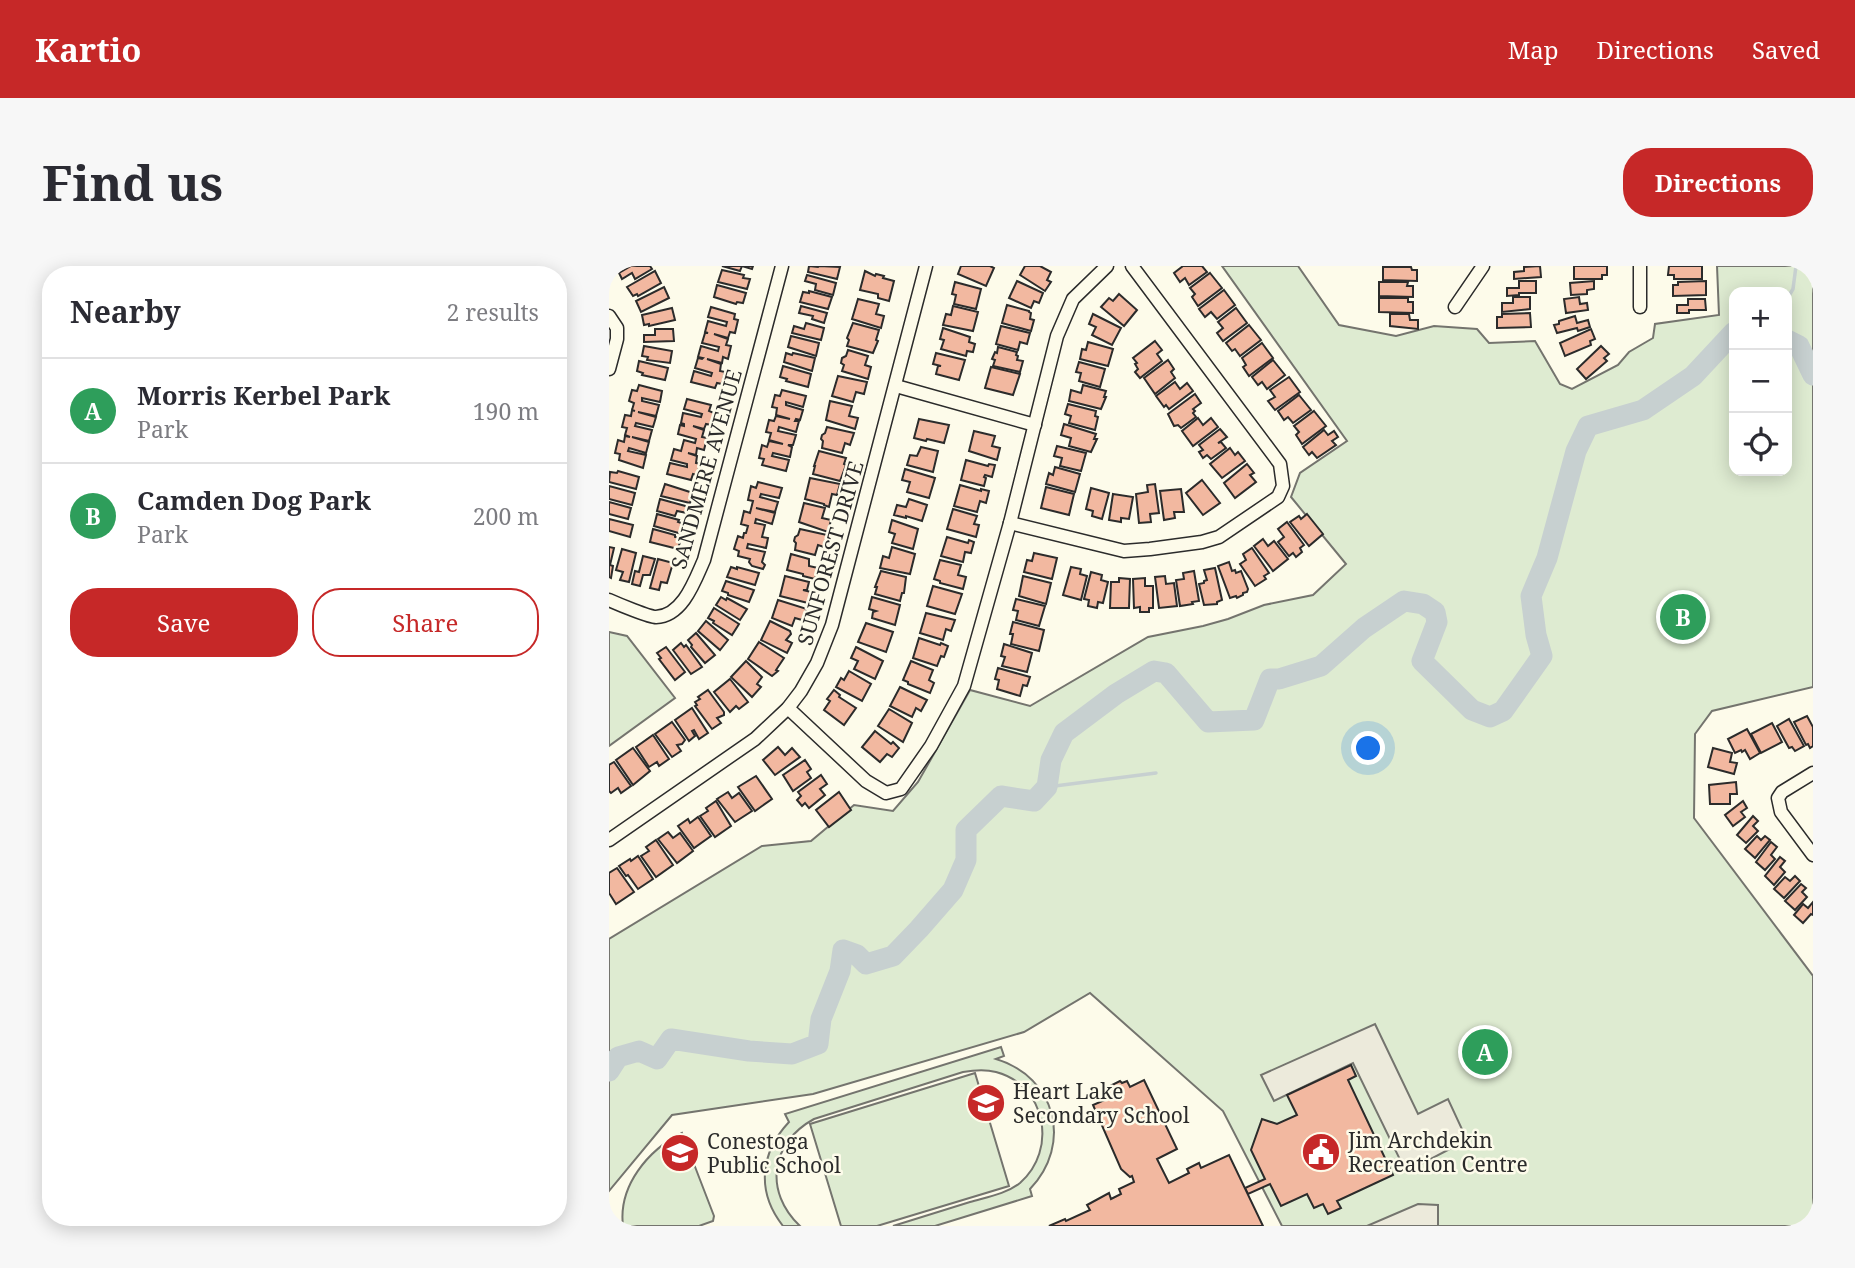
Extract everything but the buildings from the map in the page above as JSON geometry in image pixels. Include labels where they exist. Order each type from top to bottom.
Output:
[{"type":"street","name":"SANDMERE AVENUE","points":[[609,600],[656,617],[675,610],[689,593],[704,560],[782,266]]},
{"type":"street","name":"SUNFOREST DRIVE","points":[[609,840],[755,739],[788,708],[817,663],[832,625],[926,266]]},
{"type":"street","points":[[788,708],[866,781],[885,793],[901,789],[931,746],[964,685],[1010,523],[1057,336],[1073,299],[1107,266]]},
{"type":"street","points":[[1010,523],[1124,551],[1150,549],[1219,537],[1278,497],[1283,486],[1280,464],[1132,266]]},
{"type":"street","points":[[1455,307],[1483,266]]},
{"type":"street","points":[[1640,266],[1640,307]]},
{"type":"street","points":[[609,316],[617,328],[609,369]]},
{"type":"street","points":[[896,386],[1035,425]]},
{"type":"street","points":[[1813,773],[1782,792],[1778,798],[1781,812],[1813,855]]},
{"type":"green space","points":[[1222,266],[1298,266],[1339,325],[1396,336],[1434,326],[1477,329],[1489,343],[1535,341],[1560,384],[1572,389],[1618,365],[1629,352],[1653,338],[1655,324],[1719,315],[1717,266],[1813,266],[1813,687],[1712,711],[1695,734],[1694,818],[1813,976],[1813,1226],[1282,1226],[1223,1111],[1090,993],[1024,1032],[813,1094],[672,1115],[609,1191],[609,939],[762,846],[811,841],[854,805],[893,811],[918,782],[970,690],[1030,706],[1148,637],[1203,626],[1264,605],[1313,595],[1346,564],[1291,497],[1300,473],[1347,441]]},
{"type":"green space","points":[[609,632],[627,636],[675,698],[609,746]]},
{"type":"green space","points":[[1001,1047],[1004,1056],[996,1059],[1016,1068],[1033,1081],[1052,1114],[1054,1133],[1051,1152],[1043,1171],[1030,1189],[1032,1196],[935,1226],[893,1226],[1003,1193],[1020,1183],[1032,1169],[1039,1154],[1042,1137],[1036,1104],[1026,1090],[1013,1079],[992,1071],[971,1071],[814,1119],[799,1129],[781,1154],[777,1184],[788,1213],[800,1226],[783,1226],[768,1200],[765,1173],[772,1147],[789,1122],[785,1114]]},
{"type":"green space","points":[[975,1073],[1009,1186],[877,1226],[841,1226],[810,1124]]},
{"type":"green space","points":[[682,1133],[714,1216],[713,1221],[699,1226],[623,1226],[625,1197],[638,1171],[658,1149]]},
{"type":"shaded area","points":[[1375,1024],[1418,1114],[1448,1099],[1467,1140],[1406,1172],[1353,1063],[1274,1101],[1261,1075]]},
{"type":"shaded area","points":[[1418,1204],[1438,1205],[1438,1226],[1367,1226]]},
{"type":"waterway","points":[[1792,291],[1796,266]]},
{"type":"waterway","points":[[609,1071],[618,1057],[639,1051],[657,1059],[671,1039],[749,1051],[792,1054],[818,1044],[821,1019],[840,971],[843,950],[857,955],[866,964],[893,956],[953,890],[966,860],[966,830],[1001,796],[1034,801],[1047,787],[1051,760],[1064,733],[1116,694],[1154,671],[1166,673],[1208,722],[1254,720],[1270,679],[1279,679],[1321,666],[1364,628],[1404,601],[1423,604],[1435,612],[1437,622],[1422,661],[1472,710],[1490,717],[1503,711],[1542,656],[1536,635],[1531,596],[1547,558],[1576,451],[1588,426],[1643,410],[1693,376],[1729,337]]},
{"type":"waterway","points":[[1792,342],[1799,346],[1813,375]]},
{"type":"waterway","points":[[1047,787],[1156,773]]},
{"type":"place","name":"Camden Dog Park","points":[[1683,617]]},
{"type":"place","name":"Morris Kerbel Park","points":[[1485,1052]]},
{"type":"place","name":"Heart Lake Secondary School","points":[[986,1103]]},
{"type":"place","name":"Jim Archdekin Recreation Centre","points":[[1321,1152]]},
{"type":"place","name":"Conestoga Public School","points":[[680,1153]]}]
